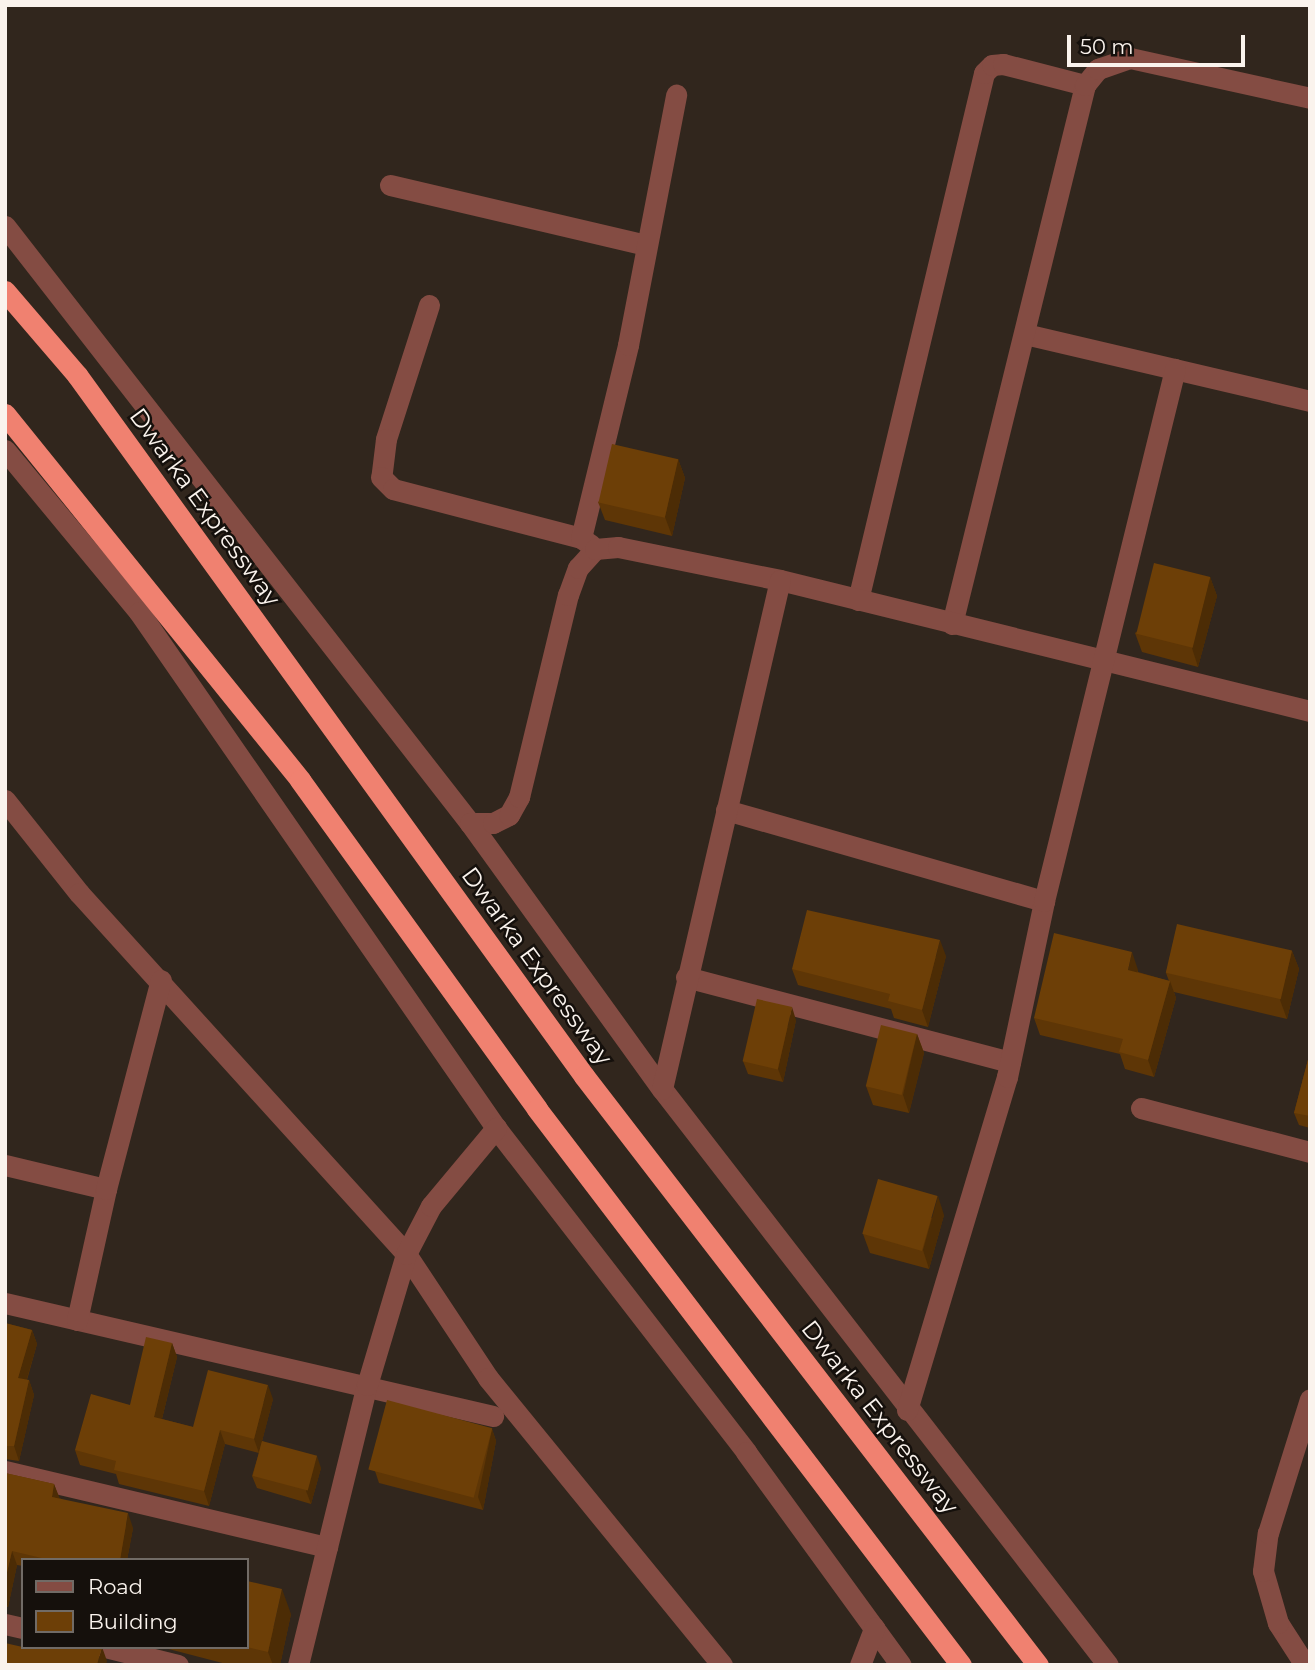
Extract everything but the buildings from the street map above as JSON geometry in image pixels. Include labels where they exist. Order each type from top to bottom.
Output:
[{"type":"highway","name":"Dwarka Expressway","points":[[5,291],[77,375],[584,1076],[1038,1665]]},
{"type":"highway","points":[[5,414],[300,780],[537,1110],[961,1665]]},
{"type":"street","points":[[952,624],[1085,85],[1098,69],[1130,58],[1310,98]]},
{"type":"street","points":[[858,600],[984,73],[992,65],[1003,64],[1085,85]]},
{"type":"street","points":[[470,823],[493,823],[509,815],[519,797],[568,595],[588,543],[676,95]]},
{"type":"street","points":[[390,185],[646,245]]},
{"type":"street","points":[[5,226],[470,823],[662,1089],[906,1410],[1108,1665]]},
{"type":"street","points":[[429,305],[386,439],[382,477],[393,489],[588,543],[780,580],[1310,712]]},
{"type":"street","points":[[1024,334],[1310,401]]},
{"type":"street","points":[[906,1410],[972,1206],[1010,1062],[1044,901],[1175,369]]},
{"type":"street","points":[[5,450],[139,612],[496,1128],[746,1452],[901,1665]]},
{"type":"street","points":[[662,1089],[780,580]]},
{"type":"street","points":[[5,800],[79,892],[406,1254],[488,1378],[722,1665]]},
{"type":"street","points":[[726,810],[1044,901]]},
{"type":"street","points":[[686,977],[1010,1062]]},
{"type":"street","points":[[77,1320],[106,1189],[161,981]]},
{"type":"street","points":[[1141,1108],[1310,1152]]},
{"type":"street","points":[[298,1665],[367,1385],[406,1254],[431,1206],[496,1128]]},
{"type":"street","points":[[5,1165],[106,1189]]},
{"type":"street","points":[[5,1303],[493,1416]]},
{"type":"street","points":[[1304,1665],[1278,1623],[1263,1570],[1268,1533],[1310,1399]]},
{"type":"street","points":[[5,1471],[327,1547]]},
{"type":"street","points":[[860,1665],[874,1628]]},
{"type":"street","points":[[108,1649],[124,1659],[178,1665]]}]
